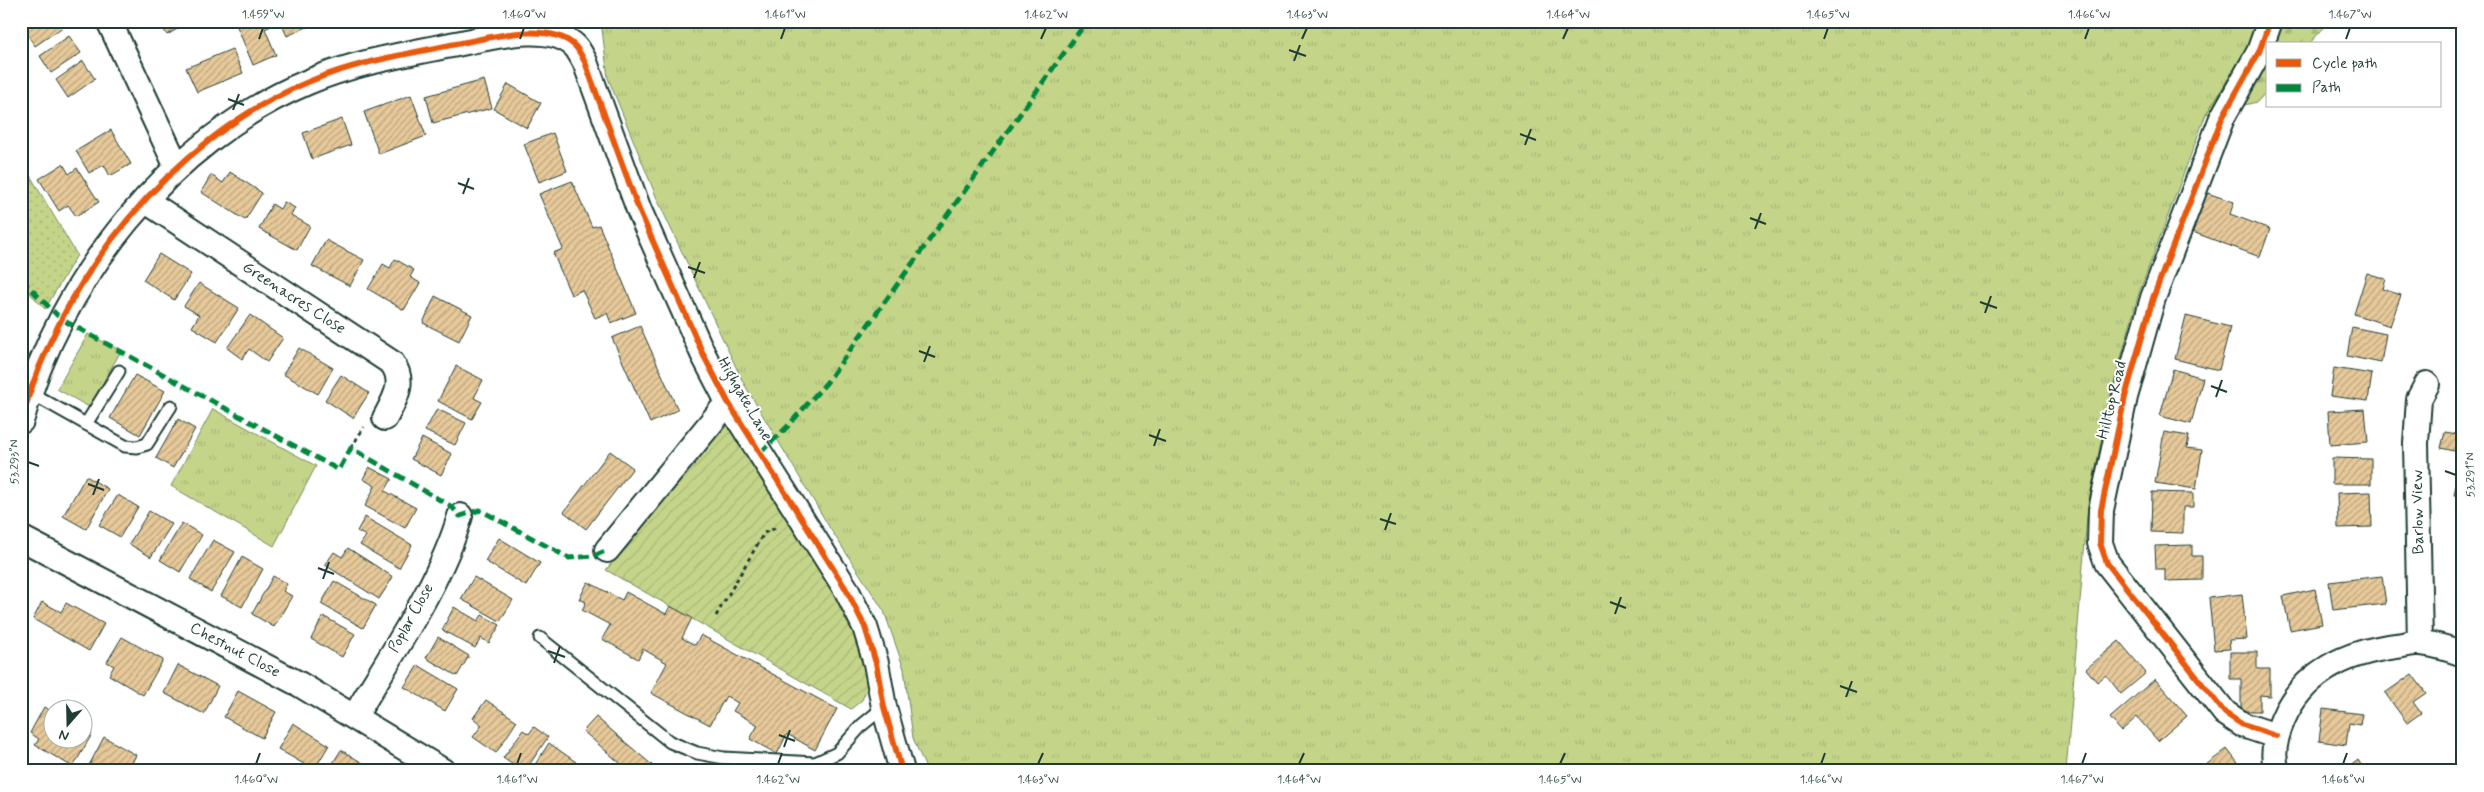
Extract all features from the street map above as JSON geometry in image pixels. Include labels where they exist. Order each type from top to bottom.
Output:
[{"type":"street","points":[[108,21],[177,167]]},
{"type":"street","name":"Hilltop Road","points":[[2270,21],[2259,52],[2222,118],[2153,298],[2125,397],[2101,510],[2100,543],[2107,564],[2225,713],[2243,725],[2276,736]]},
{"type":"street","points":[[21,421],[29,392],[61,319],[88,271],[177,167],[219,131],[252,109],[310,81],[370,62],[484,38],[566,30]]},
{"type":"street","name":"Highgate Lane","points":[[566,30],[585,62],[640,210],[693,333],[728,402],[846,589],[865,627],[876,663],[884,707],[902,771]]},
{"type":"street","name":"Greenacres Close","points":[[146,201],[392,363],[397,370],[400,382],[396,396],[385,418]]},
{"type":"street","name":"Barlow View","points":[[2420,642],[2416,443],[2419,399],[2427,384]]},
{"type":"street","points":[[607,550],[728,402]]},
{"type":"street","name":"Poplar Close","points":[[355,716],[424,598],[455,533],[460,516]]},
{"type":"street","name":"Chestnut Close","points":[[21,538],[190,625],[355,716],[443,771]]},
{"type":"street","points":[[2277,771],[2275,764],[2276,736],[2289,705],[2313,679],[2340,660],[2370,649],[2420,642],[2463,654]]},
{"type":"lane","points":[[86,424],[119,371]]},
{"type":"lane","points":[[29,392],[126,446],[137,447],[147,444],[171,406]]},
{"type":"lane","points":[[540,638],[670,742],[697,753],[724,758],[815,763],[836,753],[862,725],[884,707]]},
{"type":"path","points":[[716,616],[764,534],[801,517]]},
{"type":"green space","points":[[601,21],[2258,21],[2254,39],[2206,114],[2139,293],[2111,394],[2088,505],[2066,771],[927,771],[913,738],[904,669],[884,611],[831,530],[743,382],[658,201],[608,78]]},
{"type":"green space","points":[[2258,21],[2330,21],[2311,42],[2266,42],[2266,92],[2257,102],[2206,114],[2254,39]]},
{"type":"green space","points":[[21,151],[25,167],[77,255],[45,309],[21,284]]},
{"type":"green space","points":[[88,334],[121,351],[89,407],[57,389]]},
{"type":"green space","points":[[213,409],[316,466],[274,546],[171,486]]},
{"type":"green space","points":[[724,419],[827,570],[852,617],[870,681],[862,700],[851,709],[606,570]]},
{"type":"building","points":[[33,21],[64,21],[66,25],[35,46],[23,28]]},
{"type":"building","points":[[159,21],[191,21],[167,35]]},
{"type":"building","points":[[243,21],[273,21],[275,24],[265,29],[276,55],[253,65],[236,24]]},
{"type":"building","points":[[280,21],[318,21],[318,22],[287,36]]},
{"type":"building","points":[[69,36],[81,53],[51,73],[40,56]]},
{"type":"building","points":[[232,49],[243,73],[197,92],[186,68]]},
{"type":"building","points":[[83,61],[95,79],[68,98],[56,80]]},
{"type":"building","points":[[484,80],[492,108],[433,123],[426,96]]},
{"type":"building","points":[[508,84],[541,103],[527,128],[494,109]]},
{"type":"building","points":[[411,95],[426,136],[379,154],[364,112]]},
{"type":"building","points":[[342,119],[351,145],[312,159],[303,133]]},
{"type":"building","points":[[111,130],[131,164],[110,176],[104,165],[89,173],[76,151]]},
{"type":"building","points":[[553,133],[567,171],[539,182],[524,144]]},
{"type":"building","points":[[63,164],[69,174],[77,168],[99,202],[76,216],[68,205],[59,211],[39,179]]},
{"type":"building","points":[[230,172],[262,193],[245,220],[201,192],[211,175],[223,183]]},
{"type":"building","points":[[572,181],[592,227],[599,225],[636,313],[611,323],[607,313],[595,318],[582,290],[571,295],[553,253],[563,249],[539,194]]},
{"type":"building","points":[[2204,192],[2234,202],[2230,214],[2270,229],[2260,257],[2190,231]]},
{"type":"building","points":[[284,202],[295,208],[291,215],[310,226],[297,250],[259,229],[272,204],[280,209]]},
{"type":"building","points":[[326,240],[364,260],[350,286],[312,266]]},
{"type":"building","points":[[159,254],[191,274],[174,300],[143,280]]},
{"type":"building","points":[[395,259],[414,270],[410,277],[420,283],[404,310],[368,289],[383,264],[390,268]]},
{"type":"building","points":[[2367,273],[2386,279],[2383,289],[2401,295],[2390,326],[2354,314]]},
{"type":"building","points":[[199,283],[239,308],[217,342],[192,327],[199,315],[184,306]]},
{"type":"building","points":[[435,296],[472,315],[459,341],[423,323]]},
{"type":"building","points":[[2460,297],[2463,298],[2463,317],[2456,316]]},
{"type":"building","points":[[250,315],[283,338],[267,362],[249,349],[242,359],[227,348]]},
{"type":"building","points":[[2186,316],[2230,327],[2219,370],[2175,359]]},
{"type":"building","points":[[640,326],[678,410],[650,423],[612,338]]},
{"type":"building","points":[[2352,327],[2386,334],[2381,363],[2347,356]]},
{"type":"building","points":[[299,348],[333,368],[318,394],[283,374]]},
{"type":"building","points":[[456,366],[483,380],[474,398],[482,402],[472,419],[438,401]]},
{"type":"building","points":[[2334,368],[2372,374],[2368,401],[2330,396]]},
{"type":"building","points":[[2173,369],[2203,378],[2191,424],[2160,416]]},
{"type":"building","points":[[135,375],[165,391],[140,435],[110,418]]},
{"type":"building","points":[[341,375],[369,393],[353,418],[325,400]]},
{"type":"building","points":[[437,409],[466,423],[455,445],[425,431]]},
{"type":"building","points":[[2365,409],[2368,442],[2330,445],[2328,411]]},
{"type":"building","points":[[178,419],[195,429],[173,468],[156,458]]},
{"type":"building","points":[[2164,432],[2189,436],[2187,448],[2202,450],[2196,489],[2155,483]]},
{"type":"building","points":[[2445,432],[2463,435],[2463,453],[2441,448]]},
{"type":"building","points":[[422,438],[452,454],[441,475],[411,459]]},
{"type":"building","points":[[610,451],[633,468],[586,529],[564,512]]},
{"type":"building","points":[[2332,458],[2371,459],[2371,484],[2332,484]]},
{"type":"building","points":[[2460,464],[2463,464],[2463,497],[2454,495]]},
{"type":"building","points":[[369,467],[392,479],[385,491],[416,508],[405,528],[365,506],[375,486],[363,479]]},
{"type":"building","points":[[86,476],[108,489],[86,529],[63,516]]},
{"type":"building","points":[[2152,492],[2193,493],[2193,507],[2183,507],[2183,533],[2151,532]]},
{"type":"building","points":[[2371,492],[2372,527],[2338,528],[2337,493]]},
{"type":"building","points":[[118,495],[138,507],[120,537],[99,525]]},
{"type":"building","points":[[149,511],[172,524],[151,557],[129,544]]},
{"type":"building","points":[[365,517],[412,545],[399,568],[360,545],[366,536],[357,531]]},
{"type":"building","points":[[182,523],[202,535],[180,572],[160,560]]},
{"type":"building","points":[[499,538],[540,563],[526,586],[485,561]]},
{"type":"building","points":[[213,540],[235,552],[211,592],[190,579]]},
{"type":"building","points":[[2192,545],[2192,556],[2202,556],[2202,580],[2165,581],[2165,569],[2156,569],[2155,546]]},
{"type":"building","points":[[348,548],[393,577],[379,599],[325,565],[334,552],[342,557]]},
{"type":"building","points":[[242,557],[263,569],[242,607],[221,596]]},
{"type":"building","points":[[273,576],[287,584],[283,591],[292,596],[274,627],[252,614]]},
{"type":"building","points":[[2382,576],[2386,604],[2333,610],[2329,582]]},
{"type":"building","points":[[474,577],[513,600],[500,621],[461,599]]},
{"type":"building","points":[[334,581],[376,605],[363,628],[321,604]]},
{"type":"building","points":[[588,582],[622,600],[626,592],[666,614],[670,606],[692,618],[682,638],[695,645],[701,635],[837,709],[815,750],[787,734],[777,754],[750,739],[758,725],[733,711],[738,703],[726,696],[710,725],[651,693],[667,663],[643,649],[638,659],[602,639],[610,625],[582,610],[586,602],[579,599]]},
{"type":"building","points":[[2459,586],[2463,587],[2463,611],[2457,611]]},
{"type":"building","points":[[2315,589],[2322,624],[2290,630],[2283,596]]},
{"type":"building","points":[[2242,594],[2247,639],[2229,640],[2230,649],[2214,650],[2209,598]]},
{"type":"building","points":[[42,602],[61,612],[66,603],[104,624],[89,651],[33,619]]},
{"type":"building","points":[[454,607],[478,621],[482,615],[500,625],[489,643],[481,638],[475,648],[442,630]]},
{"type":"building","points":[[323,616],[355,634],[342,657],[311,639]]},
{"type":"building","points":[[122,637],[163,660],[143,695],[109,675],[114,666],[107,662]]},
{"type":"building","points":[[438,637],[469,656],[457,676],[426,658]]},
{"type":"building","points":[[2119,641],[2146,673],[2121,694],[2106,675],[2097,682],[2086,669]]},
{"type":"building","points":[[2230,652],[2257,652],[2257,669],[2270,669],[2270,696],[2260,695],[2260,711],[2241,711],[2241,679],[2230,679]]},
{"type":"building","points":[[178,665],[218,686],[204,714],[164,693]]},
{"type":"building","points":[[418,665],[458,689],[445,711],[404,687]]},
{"type":"building","points":[[2412,674],[2426,693],[2413,702],[2421,713],[2407,723],[2385,693]]},
{"type":"building","points":[[2155,679],[2187,716],[2158,741],[2137,717],[2121,731],[2110,718]]},
{"type":"building","points":[[238,691],[276,712],[262,738],[224,717]]},
{"type":"building","points":[[486,700],[517,721],[496,753],[473,737],[482,725],[473,718]]},
{"type":"building","points":[[2323,709],[2362,714],[2360,725],[2349,723],[2346,745],[2319,741]]},
{"type":"building","points":[[42,711],[42,749],[35,745],[39,739],[30,733]]},
{"type":"building","points":[[596,717],[652,765],[647,771],[629,771],[583,731]]},
{"type":"building","points":[[293,723],[329,745],[314,770],[278,749]]},
{"type":"building","points":[[534,727],[548,737],[525,771],[522,771],[503,758],[523,730],[529,734]]},
{"type":"building","points":[[104,737],[136,755],[131,765],[137,771],[86,771]]},
{"type":"building","points":[[549,743],[576,762],[571,771],[531,771]]},
{"type":"building","points":[[2227,749],[2241,767],[2236,771],[2198,771]]},
{"type":"building","points":[[44,750],[83,750],[73,767]]},
{"type":"building","points":[[341,750],[371,768],[370,771],[328,771]]},
{"type":"building","points":[[2358,760],[2365,771],[2344,771]]},
{"type":"marked path","points":[[760,453],[787,427],[827,382],[1087,21]]},
{"type":"marked path","points":[[21,279],[61,319],[339,470],[351,448],[452,507],[460,516],[480,510],[569,558],[594,556],[607,550]]},
{"type":"cycle path","points":[[2270,21],[2259,52],[2222,118],[2153,298],[2125,397],[2101,510],[2100,543],[2107,563],[2225,713],[2243,725],[2276,736]]},
{"type":"cycle path","points":[[21,421],[39,368],[63,316],[93,266],[128,220],[167,177],[211,139],[258,107],[308,82],[346,68],[507,34],[552,34],[565,39],[575,46],[585,62],[639,210],[703,354],[728,402],[846,589],[865,627],[876,663],[884,707],[902,771]]}]
